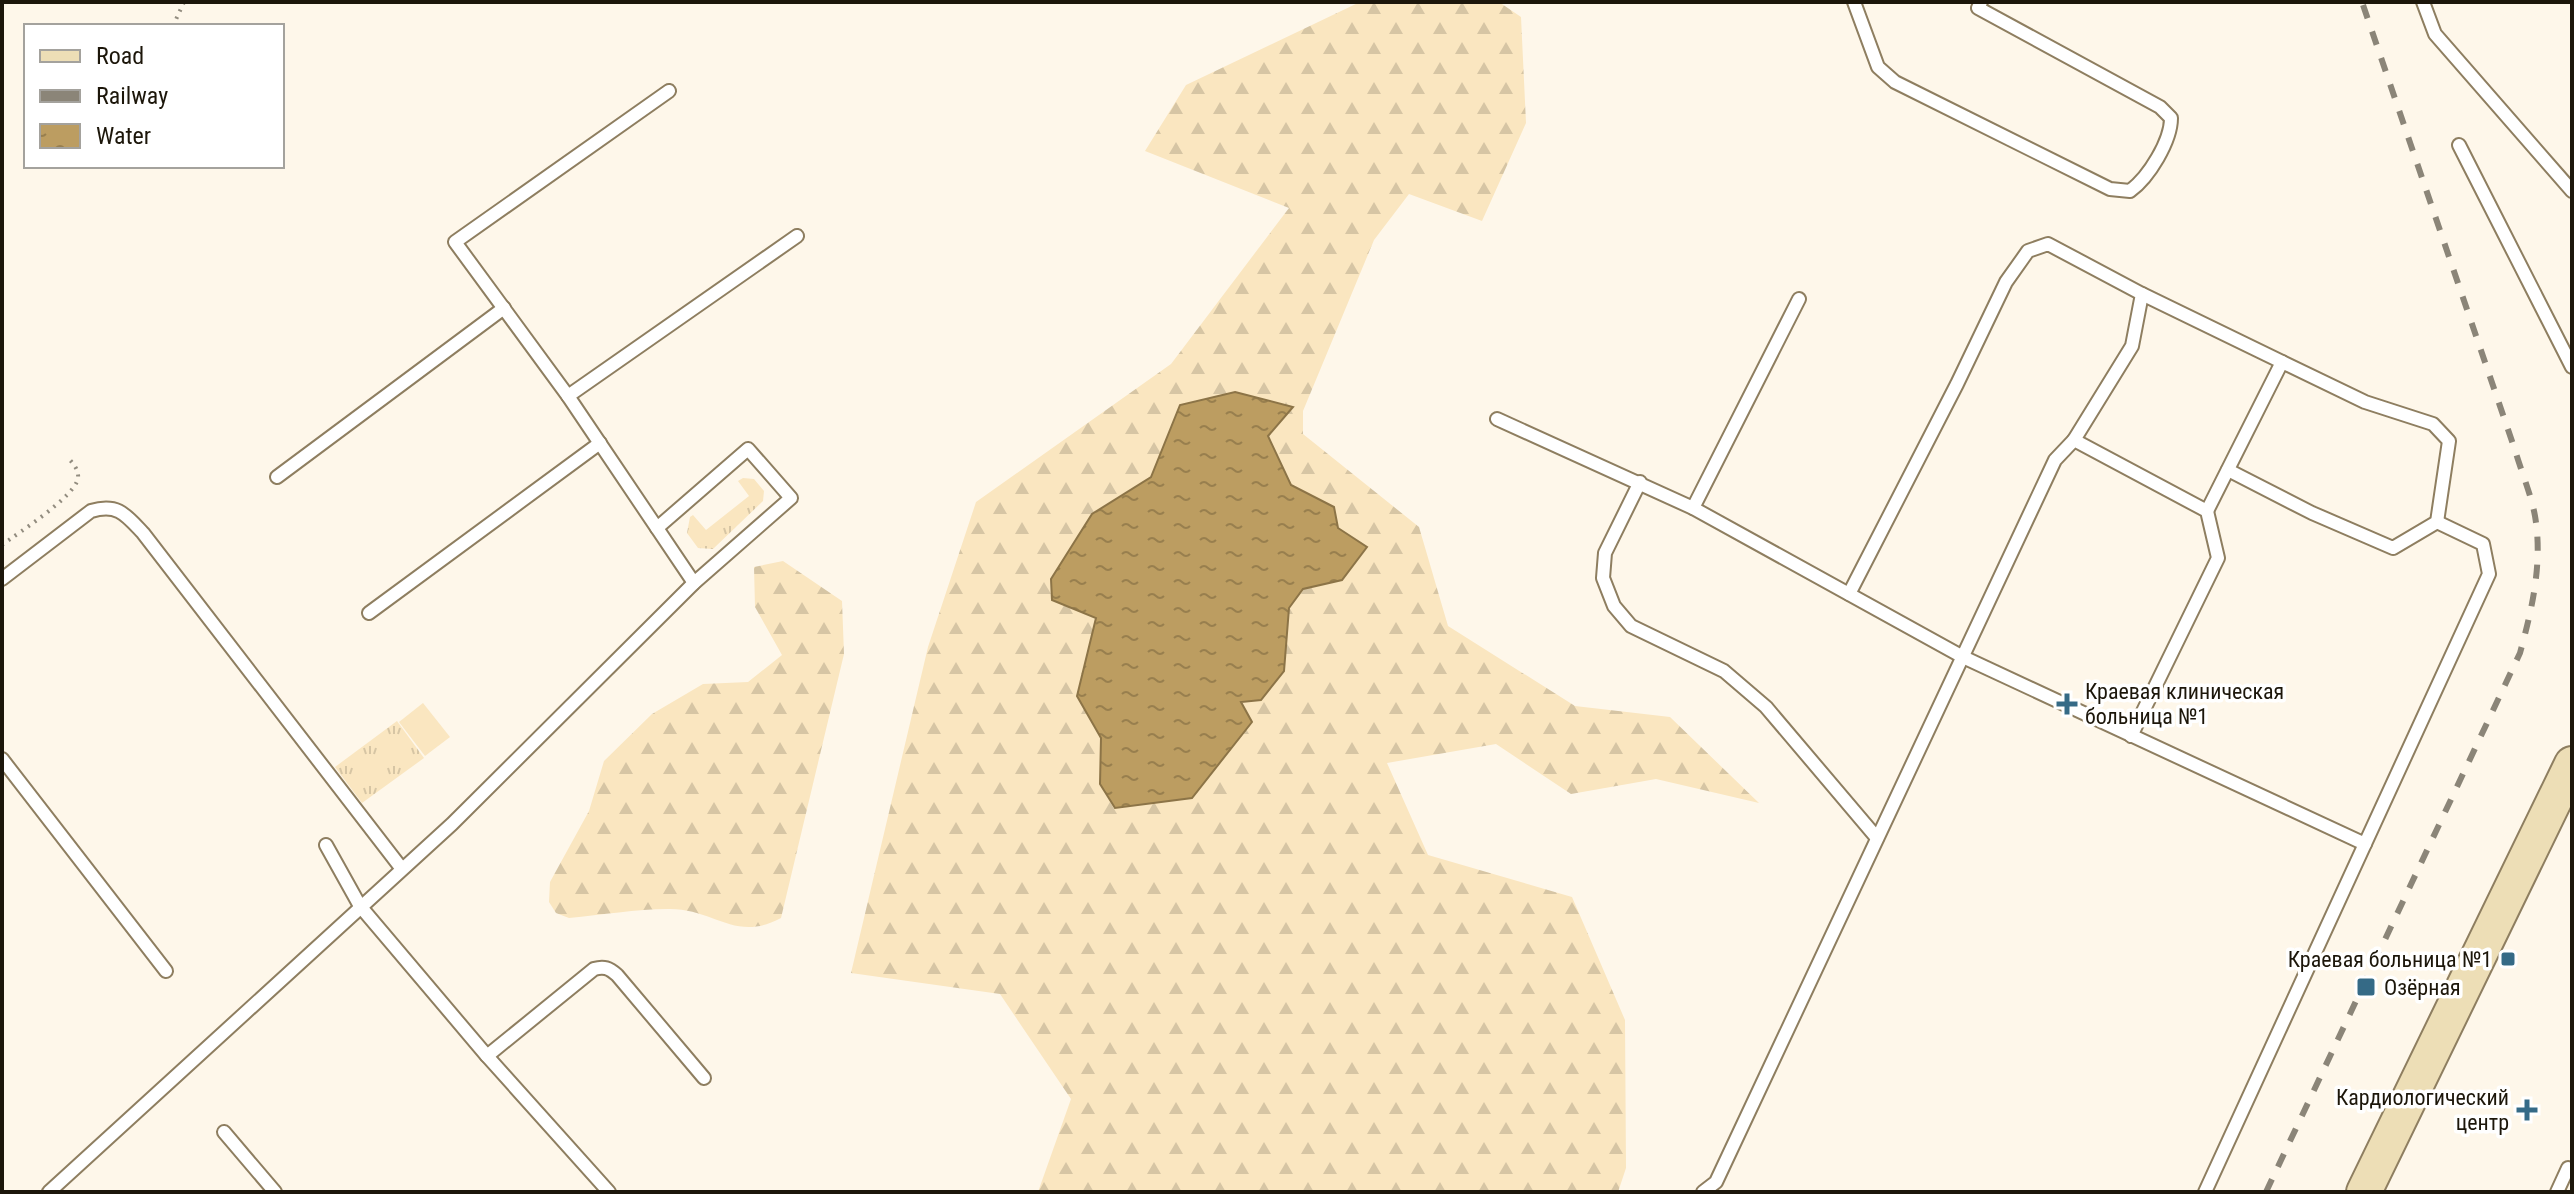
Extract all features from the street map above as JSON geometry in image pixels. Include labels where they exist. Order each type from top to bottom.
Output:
[{"type":"main road","points":[[2364,1192],[2572,764]]},
{"type":"lane","points":[[1854,2],[1878,67],[1895,82],[2110,189],[2130,191],[2141,183],[2171,133],[2171,118],[2160,107],[1978,8],[1981,2]]},
{"type":"lane","points":[[2423,2],[2435,34],[2572,191]]},
{"type":"lane","points":[[669,91],[455,242],[568,396],[694,583]]},
{"type":"lane","points":[[2459,145],[2572,367]]},
{"type":"lane","points":[[568,396],[797,236]]},
{"type":"lane","points":[[1849,594],[2006,282],[2028,251],[2048,244],[2142,294],[2365,402],[2433,424],[2449,441],[2437,522]]},
{"type":"lane","points":[[1703,1192],[1716,1182],[2055,460],[2074,440],[2132,346],[2142,294]]},
{"type":"lane","points":[[1693,508],[1799,299]]},
{"type":"lane","points":[[277,477],[504,308]]},
{"type":"lane","points":[[2131,736],[2218,558],[2207,511],[2282,362]]},
{"type":"lane","points":[[1497,419],[1693,508],[1963,657],[2365,844]]},
{"type":"lane","points":[[2074,440],[2207,511]]},
{"type":"lane","points":[[369,613],[600,443]]},
{"type":"lane","points":[[49,1192],[452,824],[694,583],[791,498],[748,449],[657,528]]},
{"type":"lane","points":[[2228,470],[2312,513],[2393,548],[2437,522]]},
{"type":"lane","points":[[1640,482],[1605,553],[1603,578],[1614,606],[1631,626],[1724,671],[1766,707],[1877,838]]},
{"type":"lane","points":[[2,579],[91,511],[106,507],[124,513],[402,869]]},
{"type":"lane","points":[[2205,1192],[2489,574],[2483,544],[2437,522]]},
{"type":"lane","points":[[2,759],[166,971]]},
{"type":"lane","points":[[326,845],[360,906],[487,1056],[609,1192]]},
{"type":"lane","points":[[487,1056],[594,969],[601,967],[617,975],[704,1078]]},
{"type":"lane","points":[[224,1132],[275,1192]]},
{"type":"lane","points":[[2557,1192],[2568,1168],[2572,1170]]},
{"type":"path","points":[[174,24],[184,2]]},
{"type":"path","points":[[2,545],[66,496],[75,484],[78,476],[74,464],[67,457]]},
{"type":"green space","points":[[1360,2],[1499,2],[1521,17],[1526,123],[1482,221],[1409,194],[1374,240],[1303,411],[1303,434],[1419,527],[1448,626],[1575,706],[1670,717],[1759,803],[1656,779],[1571,794],[1496,744],[1387,763],[1428,855],[1572,897],[1625,1020],[1626,1168],[1618,1192],[1038,1192],[1071,1099],[1000,994],[851,973],[928,647],[976,502],[1171,364],[1289,208],[1145,151],[1186,85]],"holes":[[[1180,405],[1292,408],[1268,436],[1291,485],[1334,507],[1338,528],[1367,548],[1342,580],[1303,589],[1289,608],[1284,671],[1241,702],[1100,784],[1101,738],[1078,696],[1096,618],[1092,514],[1151,477]]]},
{"type":"green space","points":[[754,479],[764,491],[763,501],[713,549],[698,548],[687,533],[690,517],[693,515],[706,530],[749,496],[738,481]]},
{"type":"green space","points":[[783,561],[842,601],[844,654],[781,918],[750,927],[684,910],[644,910],[569,918],[556,913],[549,902],[550,882],[589,811],[604,761],[652,714],[703,684],[748,682],[782,655],[755,607],[754,567]]},
{"type":"green space","points":[[423,703],[450,737],[425,756],[399,722]]},
{"type":"green space","points":[[397,721],[424,758],[362,803],[335,767]]},
{"type":"water","points":[[1235,392],[1293,407],[1268,436],[1291,485],[1334,507],[1338,528],[1367,547],[1342,580],[1303,589],[1289,608],[1284,671],[1261,700],[1241,702],[1252,722],[1192,798],[1115,808],[1100,784],[1101,738],[1077,696],[1096,618],[1052,600],[1051,579],[1092,514],[1151,477],[1180,405]]},
{"type":"railway","points":[[2266,1192],[2520,653],[2537,568],[2535,516],[2528,491],[2362,2]]},
{"type":"place","name":"Краевая клиническая больница №1","points":[[2067,704]]},
{"type":"place","name":"Краевая больница №1","points":[[2508,959]]},
{"type":"place","name":"Озёрная","points":[[2366,987]]},
{"type":"place","name":"Кардиологический центр","points":[[2527,1110]]}]
